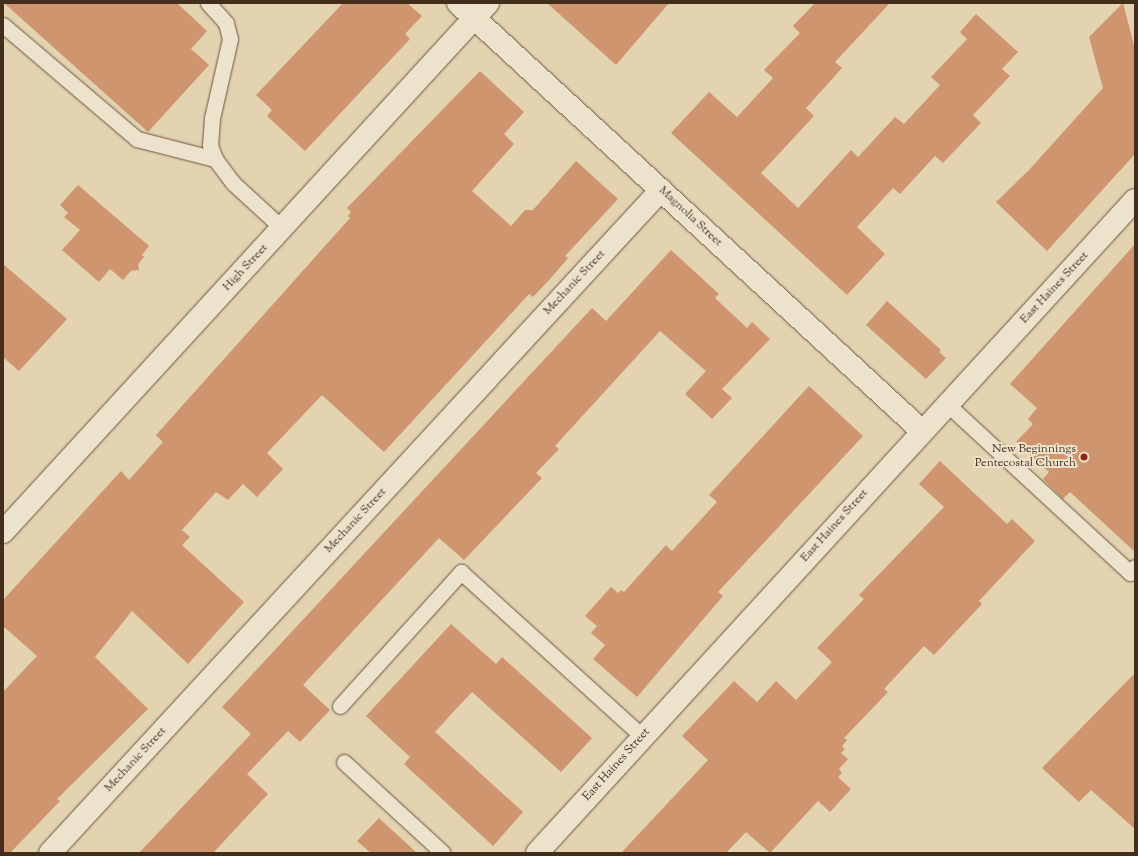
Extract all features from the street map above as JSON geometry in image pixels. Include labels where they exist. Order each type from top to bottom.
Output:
[{"type":"street","name":"Magnolia Street","points":[[458,3],[481,11],[661,190],[922,431]]},
{"type":"street","name":"High Street","points":[[3,532],[481,11]]},
{"type":"street","name":"Mechanic Street","points":[[50,853],[661,190]]},
{"type":"street","name":"East Haines Street","points":[[538,853],[922,431],[1135,200]]},
{"type":"lane","points":[[208,3],[226,23],[230,39],[212,118],[210,145],[215,159],[233,183],[282,228]]},
{"type":"lane","points":[[3,25],[137,139],[215,159]]},
{"type":"lane","points":[[947,404],[1130,573],[1135,567]]},
{"type":"lane","points":[[340,706],[461,572],[643,737]]},
{"type":"lane","points":[[344,762],[443,853]]},
{"type":"building","points":[[4,3],[177,3],[207,31],[191,49],[209,65],[148,132]]},
{"type":"building","points":[[343,3],[407,3],[422,16],[405,34],[410,39],[305,151],[267,116],[272,110],[256,95]]},
{"type":"building","points":[[547,3],[669,3],[616,65]]},
{"type":"building","points":[[815,3],[890,3],[835,62],[842,68],[806,108],[814,116],[761,173],[798,208],[851,150],[858,157],[895,117],[904,124],[940,85],[931,77],[967,39],[960,32],[976,14],[1018,52],[1002,69],[1010,76],[973,115],[981,123],[943,163],[935,156],[900,194],[893,188],[857,227],[885,254],[847,295],[671,133],[709,92],[737,117],[773,78],[764,70],[800,33],[793,26]]},
{"type":"building","points":[[1123,3],[1135,49],[1135,154],[1047,251],[996,202],[1029,170],[1103,88],[1089,37]]},
{"type":"building","points":[[480,71],[524,112],[504,134],[514,144],[472,191],[511,226],[525,210],[533,210],[576,161],[618,199],[565,256],[568,258],[550,279],[533,297],[529,294],[384,452],[322,395],[267,453],[283,469],[257,497],[243,484],[228,500],[216,492],[182,530],[190,537],[182,545],[244,602],[188,664],[132,611],[95,657],[148,709],[57,799],[60,801],[10,853],[3,853],[3,692],[37,656],[3,626],[3,600],[121,471],[129,480],[163,442],[156,435],[350,218],[348,216],[351,212],[347,208]]},
{"type":"building","points":[[78,185],[149,246],[142,255],[144,257],[138,264],[139,270],[131,271],[123,280],[110,269],[99,282],[62,250],[80,230],[64,217],[68,213],[60,205]]},
{"type":"building","points":[[1135,244],[1135,552],[1070,492],[1063,499],[1043,479],[1049,472],[1016,442],[1033,424],[1028,419],[1037,408],[1010,384]]},
{"type":"building","points":[[671,250],[719,294],[715,298],[747,328],[752,322],[770,339],[722,389],[732,398],[712,419],[685,394],[706,371],[660,331],[555,446],[559,449],[536,473],[542,478],[464,560],[439,538],[303,685],[330,710],[300,742],[288,731],[247,774],[268,794],[213,853],[139,853],[251,734],[222,707],[592,308],[606,321]]},
{"type":"building","points":[[3,264],[67,319],[19,371],[3,357]]},
{"type":"building","points":[[887,301],[941,350],[939,352],[946,358],[926,379],[866,325]]},
{"type":"building","points":[[809,386],[863,436],[718,592],[723,596],[637,697],[593,659],[605,645],[591,633],[597,626],[585,616],[611,587],[618,593],[621,590],[624,592],[666,545],[672,551],[717,502],[709,495]]},
{"type":"building","points":[[940,461],[1007,524],[1012,519],[1035,541],[979,601],[982,604],[934,655],[924,646],[884,689],[888,692],[844,738],[847,740],[842,746],[845,749],[841,753],[848,759],[839,769],[842,773],[838,777],[851,789],[830,812],[818,801],[770,853],[746,832],[726,853],[621,853],[708,760],[682,736],[734,681],[757,702],[776,681],[796,700],[832,662],[817,648],[864,599],[859,595],[944,507],[919,484]]},
{"type":"building","points":[[451,624],[496,664],[502,657],[592,738],[561,772],[472,692],[455,710],[435,732],[523,812],[493,846],[404,764],[410,757],[366,716]]},
{"type":"building","points":[[1135,673],[1135,829],[1091,790],[1079,802],[1042,768]]},
{"type":"building","points":[[379,818],[417,853],[371,853],[357,841]]},
{"type":"place","name":"New Beginnings Pentecostal Church","points":[[1084,457]]}]
